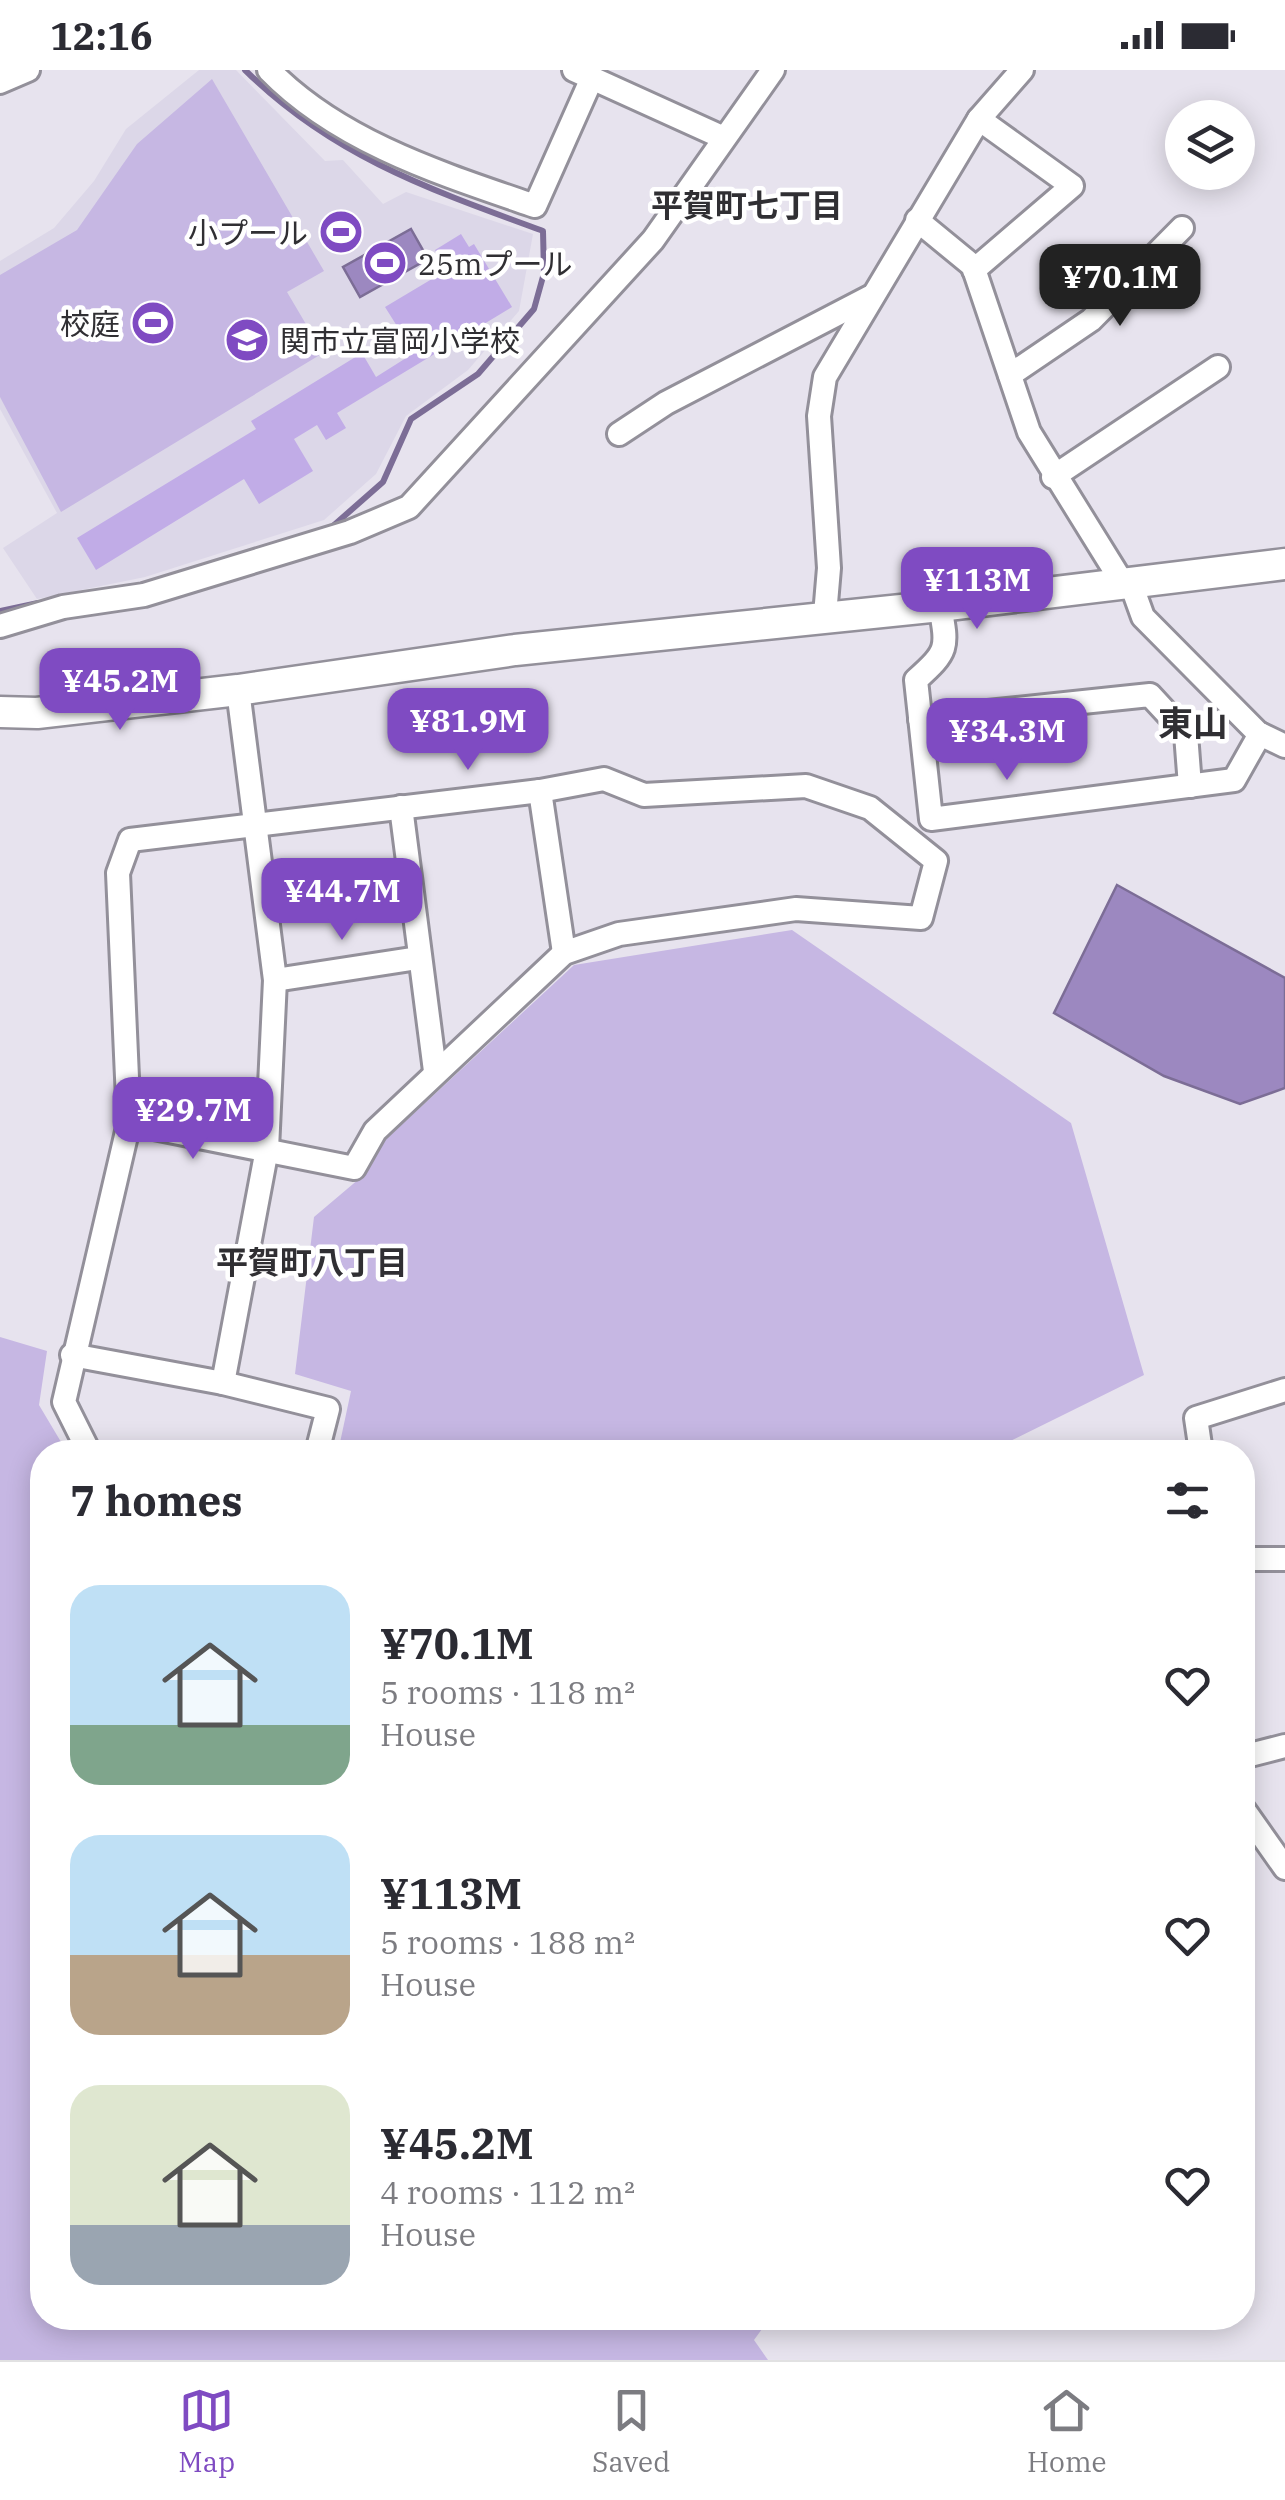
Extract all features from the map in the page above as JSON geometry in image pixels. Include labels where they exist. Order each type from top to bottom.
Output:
[{"type":"street","points":[[0,82],[28,70]]},
{"type":"street","points":[[269,70],[295,96],[414,165],[534,206],[583,74],[724,138]]},
{"type":"street","points":[[0,626],[63,607],[144,595],[350,532],[409,507],[653,240],[773,70]]},
{"type":"street","points":[[825,615],[829,568],[819,416],[825,377],[979,119],[1022,70]]},
{"type":"street","points":[[974,270],[1072,186],[979,119]]},
{"type":"street","points":[[917,220],[974,270],[1028,432],[1053,478],[1126,581],[1143,617],[1260,734],[1285,746]]},
{"type":"street","points":[[1010,374],[1091,320],[1132,284],[1182,228]]},
{"type":"street","points":[[619,434],[666,403],[870,297]]},
{"type":"street","points":[[1053,478],[1218,368]]},
{"type":"street","points":[[0,712],[37,712],[238,690],[515,650],[940,606],[1285,564]]},
{"type":"street","points":[[940,606],[946,641],[943,656],[916,680],[932,820],[1234,780],[1260,734]]},
{"type":"street","points":[[223,1383],[267,1149],[275,980],[252,824],[238,690]]},
{"type":"street","points":[[920,719],[1150,695],[1186,734],[1190,786]]},
{"type":"street","points":[[83,1440],[64,1402],[129,1123],[118,873],[130,840],[540,791],[604,778],[644,794],[806,786],[870,808],[936,861],[921,918],[796,908],[619,934],[564,953],[435,1070],[375,1132],[354,1168],[129,1123]]},
{"type":"street","points":[[540,791],[564,953]]},
{"type":"street","points":[[401,807],[435,1070]]},
{"type":"street","points":[[275,980],[418,958]]},
{"type":"street","points":[[72,1355],[223,1383],[328,1409],[320,1440]]},
{"type":"street","points":[[1199,1440],[1196,1418],[1285,1390]]},
{"type":"street","points":[[1255,1559],[1285,1559]]},
{"type":"street","points":[[1255,1754],[1285,1746]]},
{"type":"street","points":[[1255,1826],[1285,1868]]},
{"type":"shaded area","name":"関市立富岡小学校","points":[[199,70],[236,70],[325,161],[343,160],[383,204],[406,192],[533,234],[519,311],[468,370],[406,416],[376,474],[324,520],[145,577],[37,599],[3,548],[57,513],[0,409],[0,261],[54,228],[94,181],[126,129]]},
{"type":"shaded area","name":"校庭","points":[[212,79],[324,271],[287,292],[323,353],[61,512],[0,397],[0,275],[77,230],[137,144]]},
{"type":"shaded area","name":"25mプール","points":[[411,229],[428,259],[360,297],[343,267]]},
{"type":"shaded area","points":[[1117,885],[1285,978],[1285,1088],[1240,1104],[1164,1076],[1054,1013]]},
{"type":"shaded area","points":[[792,930],[1071,1123],[1144,1375],[1012,1440],[341,1440],[351,1391],[295,1374],[314,1217],[366,1173],[383,1142],[574,965]]},
{"type":"shaded area","points":[[0,1337],[47,1351],[39,1405],[60,1440],[30,1440],[30,2330],[761,2330],[754,2340],[768,2360],[0,2360]]},
{"type":"building","points":[[461,234],[469,247],[474,244],[512,307],[337,413],[346,428],[326,440],[317,425],[294,439],[313,471],[259,504],[244,479],[96,570],[77,538],[256,429],[251,421],[362,353],[376,377],[414,353],[385,307],[447,270],[435,250]]},
{"type":"waterway","points":[[245,70],[278,100],[348,148],[422,185],[543,231],[544,273],[534,309],[478,374],[411,419],[383,482],[325,533]]},
{"type":"waterway","points":[[0,611],[38,603]]},
{"type":"place","name":"小プール","points":[[341,232]]},
{"type":"place","name":"25mプール","points":[[385,263]]},
{"type":"place","name":"校庭","points":[[153,323]]},
{"type":"place","name":"関市立富岡小学校","points":[[247,340]]},
{"type":"district","name":"平賀町七丁目","points":[[747,205]]},
{"type":"district","name":"東山","points":[[1193,723]]},
{"type":"district","name":"平賀町八丁目","points":[[312,1262]]}]
